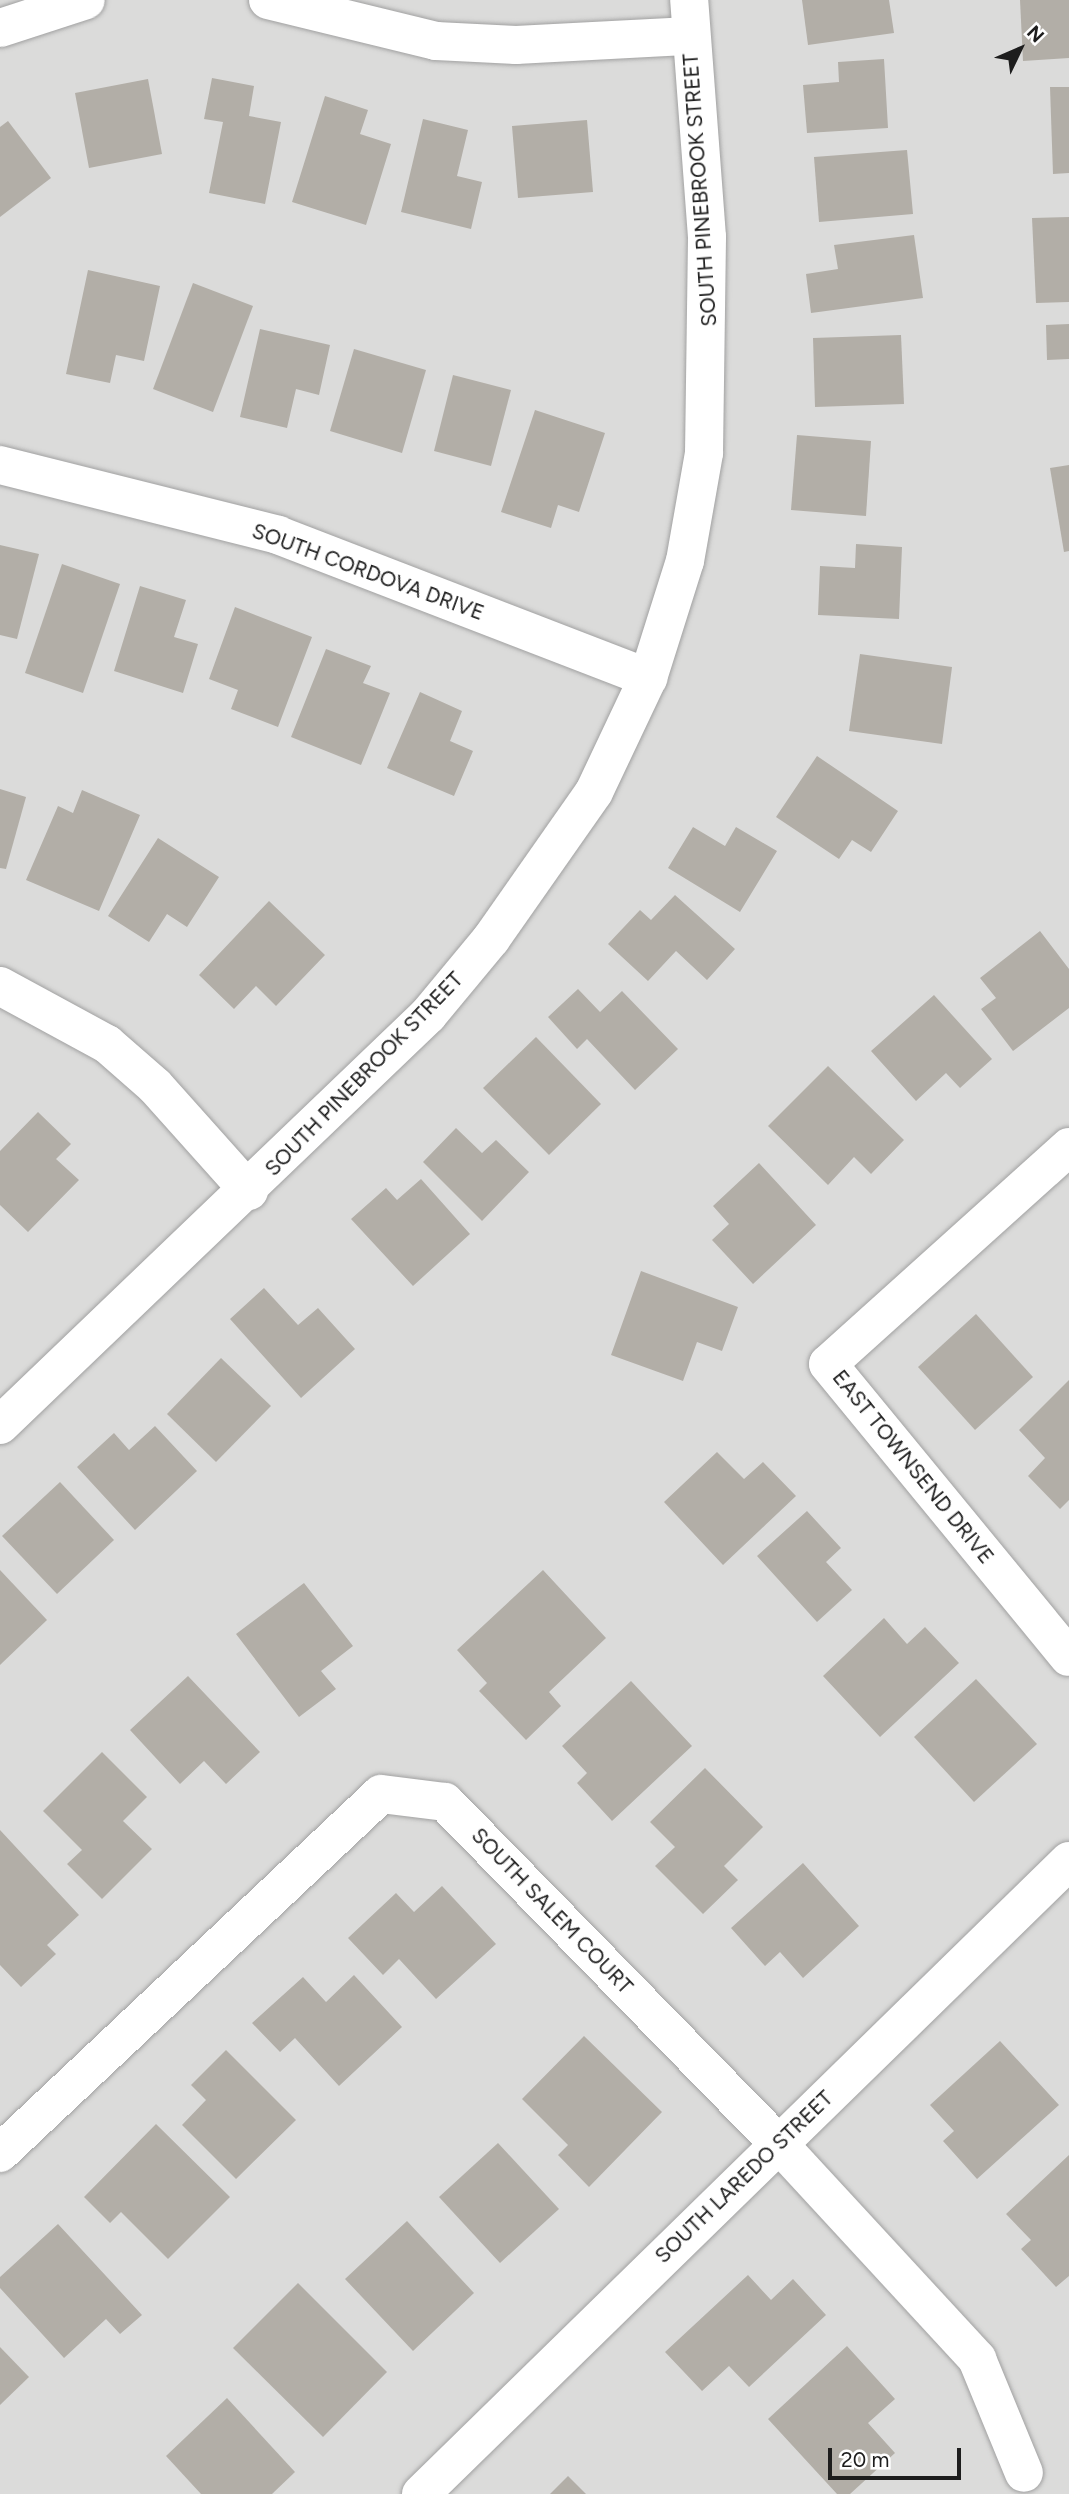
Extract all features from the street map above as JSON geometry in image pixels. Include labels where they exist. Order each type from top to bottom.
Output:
[{"type":"street","points":[[0,28],[86,0]]},
{"type":"street","points":[[268,0],[436,41],[516,46],[689,18]]},
{"type":"street","name":"SOUTH PINEBROOK STREET","points":[[0,1425],[248,1191],[428,1015],[491,940],[594,792],[648,678],[685,561],[704,453],[707,237],[689,18]]},
{"type":"street","name":"SOUTH CORDOVA DRIVE","points":[[0,465],[278,535],[648,678]]},
{"type":"street","points":[[0,986],[107,1044],[155,1086],[248,1191]]},
{"type":"street","name":"EAST TOWNSEND DRIVE","points":[[1069,1147],[828,1364],[1069,1657]]},
{"type":"street","name":"SOUTH SALEM COURT","points":[[0,2153],[381,1794],[445,1802],[778,2143],[977,2359],[1024,2473]]},
{"type":"street","name":"SOUTH LAREDO STREET","points":[[421,2494],[1069,1861]]},
{"type":"shaded area","points":[[0,0],[1069,0],[1069,2494],[0,2494]]},
{"type":"building","points":[[802,0],[889,0],[894,33],[808,45]]},
{"type":"building","points":[[1020,0],[1069,0],[1069,58],[1023,61]]},
{"type":"building","points":[[884,59],[888,128],[807,133],[803,85],[839,82],[838,62]]},
{"type":"building","points":[[212,78],[254,86],[249,116],[281,122],[265,204],[209,193],[223,122],[204,119]]},
{"type":"building","points":[[148,79],[162,154],[89,168],[75,93]]},
{"type":"building","points":[[1050,87],[1069,87],[1069,173],[1053,174]]},
{"type":"building","points":[[325,96],[368,110],[360,134],[391,144],[366,225],[292,202]]},
{"type":"building","points":[[423,119],[468,130],[457,176],[482,182],[471,229],[401,212]]},
{"type":"building","points":[[587,120],[593,192],[518,198],[512,126]]},
{"type":"building","points":[[8,121],[51,178],[0,217],[0,127]]},
{"type":"building","points":[[907,150],[913,214],[819,222],[814,157]]},
{"type":"building","points":[[1069,217],[1069,302],[1036,303],[1032,218]]},
{"type":"building","points":[[914,235],[923,298],[811,313],[806,274],[838,269],[834,245]]},
{"type":"building","points":[[88,270],[160,286],[144,361],[116,355],[110,383],[66,374]]},
{"type":"building","points":[[193,283],[253,306],[213,412],[153,389]]},
{"type":"building","points":[[1069,324],[1069,359],[1047,360],[1046,325]]},
{"type":"building","points":[[260,329],[330,345],[319,395],[296,389],[287,428],[240,417]]},
{"type":"building","points":[[901,335],[904,404],[815,407],[813,338]]},
{"type":"building","points":[[354,349],[426,370],[402,453],[330,431]]},
{"type":"building","points":[[453,375],[511,390],[491,466],[434,451]]},
{"type":"building","points":[[535,410],[605,433],[579,512],[558,505],[551,528],[501,512]]},
{"type":"building","points":[[797,435],[871,441],[866,516],[791,510]]},
{"type":"building","points":[[1069,465],[1069,551],[1064,552],[1050,468]]},
{"type":"building","points":[[856,544],[902,547],[899,619],[818,615],[820,566],[855,568]]},
{"type":"building","points":[[0,545],[39,554],[17,639],[0,635]]},
{"type":"building","points":[[62,564],[120,584],[83,693],[25,673]]},
{"type":"building","points":[[140,586],[186,600],[174,637],[198,644],[183,693],[114,671]]},
{"type":"building","points":[[235,607],[312,637],[278,727],[231,709],[238,690],[209,679]]},
{"type":"building","points":[[326,649],[371,666],[363,683],[390,693],[361,765],[291,737]]},
{"type":"building","points":[[860,654],[952,667],[942,744],[849,731]]},
{"type":"building","points":[[420,692],[462,711],[450,741],[473,751],[454,796],[387,768]]},
{"type":"building","points":[[817,756],[898,811],[871,852],[852,840],[839,859],[776,817]]},
{"type":"building","points":[[0,789],[26,797],[6,869],[0,868]]},
{"type":"building","points":[[82,790],[140,815],[99,911],[26,880],[58,806],[73,813]]},
{"type":"building","points":[[693,827],[725,846],[736,827],[777,851],[740,912],[668,868]]},
{"type":"building","points":[[158,838],[219,877],[187,927],[167,914],[149,942],[108,916]]},
{"type":"building","points":[[675,895],[735,949],[707,980],[676,951],[648,981],[608,944],[640,910],[651,920]]},
{"type":"building","points":[[269,901],[325,955],[276,1006],[256,986],[234,1009],[199,975]]},
{"type":"building","points":[[1040,931],[1069,969],[1069,1008],[1013,1051],[981,1009],[996,998],[980,978]]},
{"type":"building","points":[[578,989],[600,1012],[622,991],[678,1049],[635,1090],[587,1039],[577,1049],[548,1017]]},
{"type":"building","points":[[934,995],[992,1059],[960,1088],[946,1073],[916,1101],[871,1051]]},
{"type":"building","points":[[536,1037],[601,1104],[549,1155],[483,1088]]},
{"type":"building","points":[[828,1066],[904,1140],[871,1174],[854,1157],[828,1185],[768,1126]]},
{"type":"building","points":[[38,1112],[71,1144],[56,1159],[79,1180],[28,1232],[0,1205],[0,1151]]},
{"type":"building","points":[[456,1128],[482,1153],[496,1140],[529,1172],[482,1221],[423,1162]]},
{"type":"building","points":[[759,1163],[816,1225],[753,1284],[712,1240],[729,1224],[713,1206]]},
{"type":"building","points":[[421,1179],[470,1234],[413,1286],[351,1219],[386,1188],[397,1200]]},
{"type":"building","points":[[641,1271],[738,1307],[722,1351],[697,1342],[683,1381],[611,1355]]},
{"type":"building","points":[[264,1288],[298,1325],[318,1308],[355,1349],[301,1398],[230,1319]]},
{"type":"building","points":[[976,1314],[1033,1377],[975,1430],[918,1367]]},
{"type":"building","points":[[221,1358],[271,1406],[216,1462],[167,1414]]},
{"type":"building","points":[[1069,1380],[1069,1500],[1060,1509],[1028,1476],[1045,1458],[1019,1430]]},
{"type":"building","points":[[155,1426],[197,1471],[135,1530],[77,1467],[114,1433],[129,1450]]},
{"type":"building","points":[[717,1452],[744,1479],[763,1462],[796,1496],[723,1565],[664,1502]]},
{"type":"building","points":[[60,1482],[114,1540],[57,1594],[2,1536]]},
{"type":"building","points":[[807,1511],[841,1548],[826,1562],[852,1590],[817,1622],[757,1556]]},
{"type":"building","points":[[0,1570],[47,1620],[0,1665]]},
{"type":"building","points":[[543,1570],[606,1638],[549,1692],[561,1706],[526,1740],[479,1691],[487,1683],[457,1650]]},
{"type":"building","points":[[304,1583],[353,1646],[321,1671],[336,1689],[299,1717],[236,1634]]},
{"type":"building","points":[[884,1618],[907,1644],[925,1627],[959,1663],[880,1737],[823,1676]]},
{"type":"building","points":[[188,1676],[260,1752],[226,1784],[204,1761],[180,1784],[130,1730]]},
{"type":"building","points":[[976,1679],[1037,1744],[974,1802],[914,1737]]},
{"type":"building","points":[[631,1681],[692,1746],[612,1821],[577,1783],[587,1773],[562,1746]]},
{"type":"building","points":[[102,1752],[147,1797],[123,1821],[152,1849],[102,1899],[67,1864],[82,1850],[43,1811]]},
{"type":"building","points":[[705,1768],[763,1827],[724,1866],[738,1880],[703,1914],[655,1866],[675,1847],[650,1822]]},
{"type":"building","points":[[0,1830],[79,1915],[47,1945],[56,1954],[21,1987],[0,1965]]},
{"type":"building","points":[[803,1863],[859,1926],[803,1978],[780,1952],[765,1966],[731,1928]]},
{"type":"building","points":[[442,1886],[496,1944],[436,1999],[399,1959],[383,1975],[348,1938],[396,1893],[414,1912]]},
{"type":"building","points":[[354,1975],[402,2027],[339,2086],[295,2038],[280,2052],[252,2023],[303,1977],[326,2002]]},
{"type":"building","points":[[584,2036],[662,2112],[589,2187],[558,2155],[568,2145],[522,2099]]},
{"type":"building","points":[[1000,2041],[1059,2105],[977,2179],[943,2141],[954,2131],[930,2105]]},
{"type":"building","points":[[226,2050],[296,2120],[236,2179],[182,2125],[206,2100],[191,2085]]},
{"type":"building","points":[[156,2124],[230,2197],[168,2259],[121,2212],[110,2223],[84,2197]]},
{"type":"building","points":[[498,2143],[559,2209],[500,2263],[439,2197]]},
{"type":"building","points":[[1069,2155],[1069,2276],[1056,2287],[1021,2249],[1031,2240],[1006,2214]]},
{"type":"building","points":[[407,2221],[474,2293],[413,2351],[345,2279]]},
{"type":"building","points":[[58,2224],[142,2315],[120,2334],[106,2319],[64,2358],[0,2288],[0,2277]]},
{"type":"building","points":[[748,2275],[771,2300],[793,2279],[826,2315],[749,2387],[729,2366],[702,2391],[665,2352]]},
{"type":"building","points":[[298,2283],[387,2372],[323,2437],[233,2348]]},
{"type":"building","points":[[847,2346],[895,2399],[868,2423],[895,2453],[850,2494],[837,2494],[768,2419]]},
{"type":"building","points":[[0,2347],[29,2377],[0,2405]]},
{"type":"building","points":[[227,2398],[295,2472],[272,2494],[201,2494],[166,2456]]},
{"type":"building","points":[[568,2476],[586,2494],[550,2494]]}]
